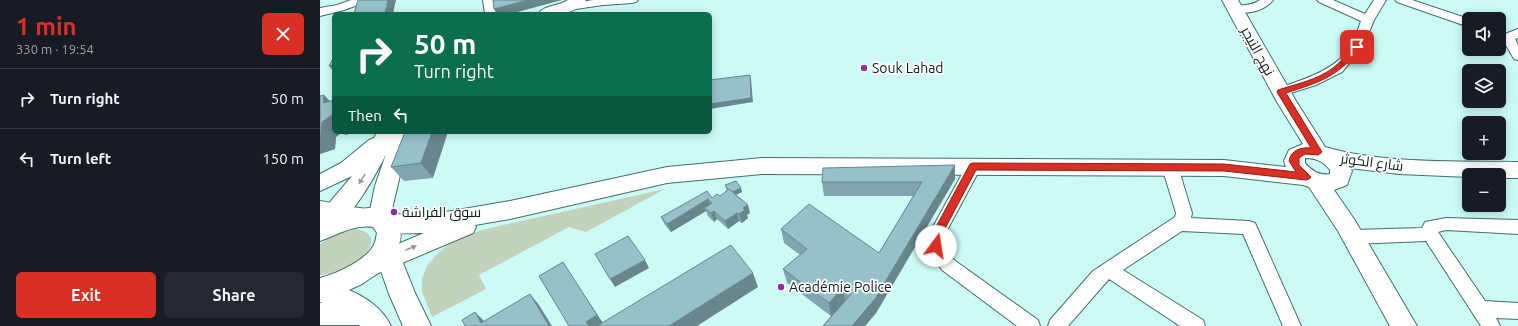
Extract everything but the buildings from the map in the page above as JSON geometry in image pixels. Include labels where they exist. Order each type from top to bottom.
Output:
[{"type":"main road","points":[[552,12],[574,4]]},
{"type":"main road","name":"نهج النيجر","points":[[1232,4],[1284,97],[1310,154]]},
{"type":"main road","points":[[320,183],[348,169],[392,134]]},
{"type":"main road","points":[[320,230],[328,211],[349,199],[392,134]]},
{"type":"main road","points":[[374,219],[382,201],[388,177],[393,134]]},
{"type":"main road","points":[[1310,154],[1294,161],[1296,166],[1325,179],[1340,205],[1350,231],[1404,326]]},
{"type":"main road","points":[[328,211],[403,224],[428,224],[510,210],[630,182],[667,175],[707,170],[769,166],[1224,168],[1310,154],[1339,166],[1341,171],[1325,179]]},
{"type":"main road","name":"شارع الكوثر","points":[[1310,154],[1352,161],[1416,168],[1518,170]]},
{"type":"main road","name":"شارع الكوثر","points":[[1224,168],[1325,179],[1357,173],[1416,168]]},
{"type":"main road","points":[[320,290],[348,280],[387,253],[421,244],[510,210]]},
{"type":"main road","points":[[320,230],[347,220],[374,219],[387,226],[389,233],[387,253],[402,294],[417,326]]},
{"type":"main road","points":[[320,290],[344,299],[373,322]]},
{"type":"main road","points":[[320,314],[341,313],[373,322]]},
{"type":"street","points":[[320,12],[340,8],[362,0]]},
{"type":"street","points":[[489,0],[491,12]]},
{"type":"street","points":[[574,4],[632,0]]},
{"type":"street","points":[[1232,4],[1254,9],[1259,7],[1267,0]]},
{"type":"street","points":[[1323,0],[1368,20]]},
{"type":"street","points":[[1284,97],[1337,69],[1357,47],[1368,20],[1380,0]]},
{"type":"street","points":[[1401,0],[1462,21]]},
{"type":"street","points":[[1509,34],[1509,40],[1518,56]]},
{"type":"street","points":[[973,167],[936,236],[936,246],[940,256],[948,265],[1031,326]]},
{"type":"street","points":[[1057,326],[1099,276],[1179,224],[1183,219],[1184,213],[1170,168]]},
{"type":"street","points":[[1179,224],[1249,228],[1292,326]]},
{"type":"street","points":[[1491,326],[1430,234],[1429,230],[1431,226],[1446,224],[1518,227]]},
{"type":"street","points":[[1350,231],[1430,234]]},
{"type":"street","points":[[1108,270],[1196,326]]},
{"type":"street","points":[[1480,309],[1518,311]]},
{"type":"green space","points":[[665,189],[586,232],[569,227],[479,275],[486,289],[432,317],[422,292],[422,278],[427,266],[436,255],[455,239],[485,229]]},
{"type":"green space","points":[[356,229],[364,231],[371,238],[370,248],[367,252],[358,261],[345,269],[335,273],[320,275],[320,244],[336,234]]},
{"type":"place","name":"Souk Lahad","points":[[864,68]]},
{"type":"place","name":"سوق الفراشة","points":[[394,212]]},
{"type":"place","name":"Académie Police","points":[[781,287]]},
{"type":"route","points":[[936,246],[936,236],[973,167],[1224,168],[1306,177],[1296,166],[1294,156],[1305,151],[1311,150],[1318,152],[1281,92],[1327,75],[1337,69],[1357,47]]}]
